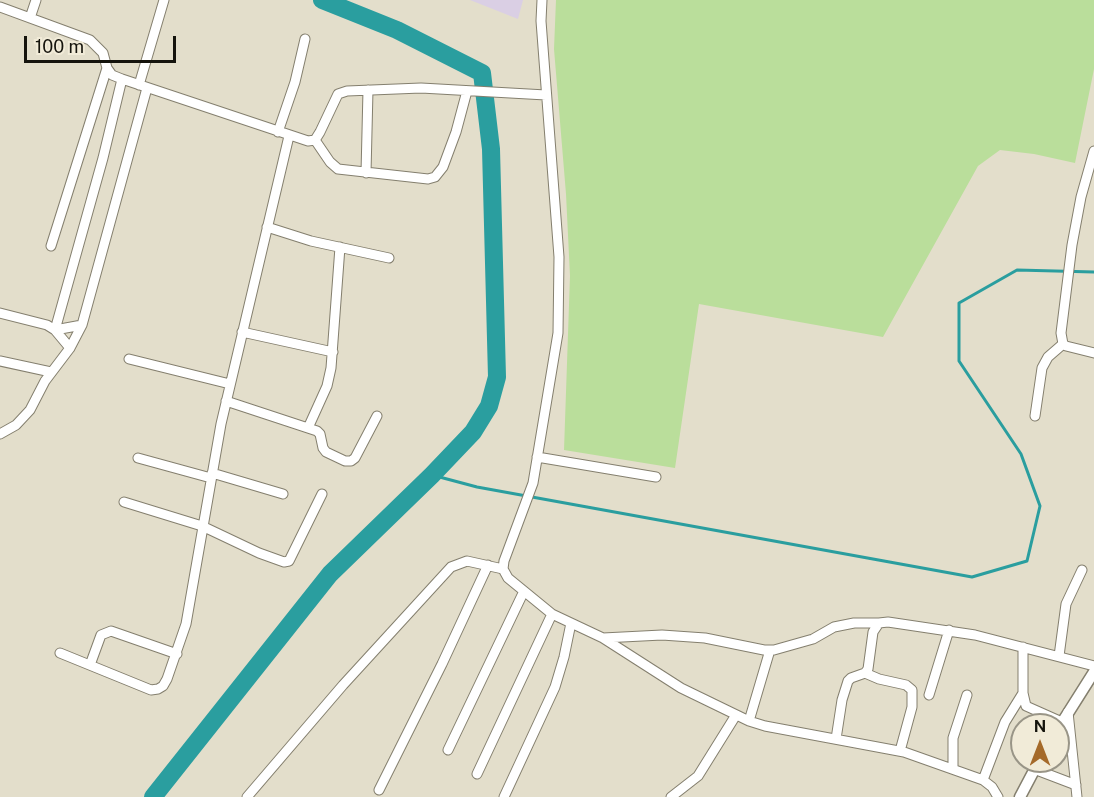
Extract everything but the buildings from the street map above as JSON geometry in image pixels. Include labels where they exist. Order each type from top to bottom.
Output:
[{"type":"street","points":[[30,18],[36,0]]},
{"type":"street","points":[[0,434],[15,425],[30,410],[51,372],[70,348],[82,325],[164,0]]},
{"type":"street","points":[[542,0],[541,21],[559,257],[558,333],[533,483],[504,561],[503,569],[508,578],[552,614],[603,638],[681,688],[749,721],[900,751],[983,780],[992,787],[998,797]]},
{"type":"street","points":[[0,8],[90,40],[102,53],[112,75],[122,80],[308,141],[315,140],[338,94],[347,91],[421,88],[546,95]]},
{"type":"street","points":[[278,132],[295,82],[305,39]]},
{"type":"street","points":[[51,246],[107,68]]},
{"type":"street","points":[[55,330],[104,158],[122,80]]},
{"type":"street","points":[[366,173],[368,90]]},
{"type":"street","points":[[315,140],[330,162],[338,168],[428,179],[435,177],[443,167],[471,91]]},
{"type":"street","points":[[60,653],[145,688],[158,689],[167,679],[186,624],[226,401],[289,136]]},
{"type":"street","points":[[1063,344],[1061,333],[1070,265],[1081,197],[1094,152]]},
{"type":"street","points":[[267,227],[340,248],[389,258]]},
{"type":"street","points":[[308,428],[329,380],[340,248]]},
{"type":"street","points":[[0,313],[47,325],[55,330],[70,348]]},
{"type":"street","points":[[55,330],[82,325]]},
{"type":"street","points":[[242,332],[333,352]]},
{"type":"street","points":[[1063,344],[1094,353]]},
{"type":"street","points":[[1035,416],[1042,368],[1048,357],[1063,344]]},
{"type":"street","points":[[129,359],[230,384]]},
{"type":"street","points":[[0,361],[51,372]]},
{"type":"street","points":[[226,401],[308,428],[320,434],[326,452],[351,461],[360,451],[376,416]]},
{"type":"street","points":[[537,456],[656,477]]},
{"type":"street","points":[[138,458],[283,494]]},
{"type":"street","points":[[124,502],[202,526],[259,554],[284,562],[289,561],[322,494]]},
{"type":"street","points":[[247,797],[343,685],[451,567],[467,561],[503,569]]},
{"type":"street","points":[[379,790],[488,566]]},
{"type":"street","points":[[1059,656],[1066,604],[1082,570]]},
{"type":"street","points":[[448,750],[524,591]]},
{"type":"street","points":[[477,774],[552,614]]},
{"type":"street","points":[[603,638],[662,635],[705,639],[770,650],[813,639],[834,627],[854,623],[888,622],[949,630],[1094,666]]},
{"type":"street","points":[[504,797],[555,687],[571,623]]},
{"type":"street","points":[[865,673],[873,632],[879,623]]},
{"type":"street","points":[[929,695],[949,630]]},
{"type":"street","points":[[90,665],[101,635],[111,631],[177,654]]},
{"type":"street","points":[[1023,647],[1023,693],[1026,706],[1043,713]]},
{"type":"street","points":[[749,721],[770,650]]},
{"type":"street","points":[[1068,713],[1094,672]]},
{"type":"street","points":[[836,739],[842,700],[848,681],[865,673],[879,679],[906,685],[912,690],[912,707],[900,751]]},
{"type":"street","points":[[983,780],[1005,722],[1023,693]]},
{"type":"street","points":[[953,768],[953,738],[967,695]]},
{"type":"street","points":[[671,797],[698,776],[736,715]]},
{"type":"street","points":[[1070,755],[1077,797]]},
{"type":"street","points":[[1020,797],[1032,773]]},
{"type":"street","points":[[1052,773],[1076,785]]},
{"type":"shaded area","points":[[470,0],[523,0],[518,19]]},
{"type":"green space","points":[[556,0],[1094,0],[1094,69],[1075,163],[1034,154],[1000,150],[978,166],[883,337],[699,304],[675,468],[564,450],[570,276],[554,49]]},
{"type":"waterway","points":[[153,797],[330,574],[473,432],[489,406],[497,377],[491,149],[482,73],[397,30],[322,0]]},
{"type":"waterway","points":[[432,475],[477,487],[972,577],[1027,561],[1040,506],[1021,454],[959,361],[959,303],[1017,270],[1094,272]]}]
